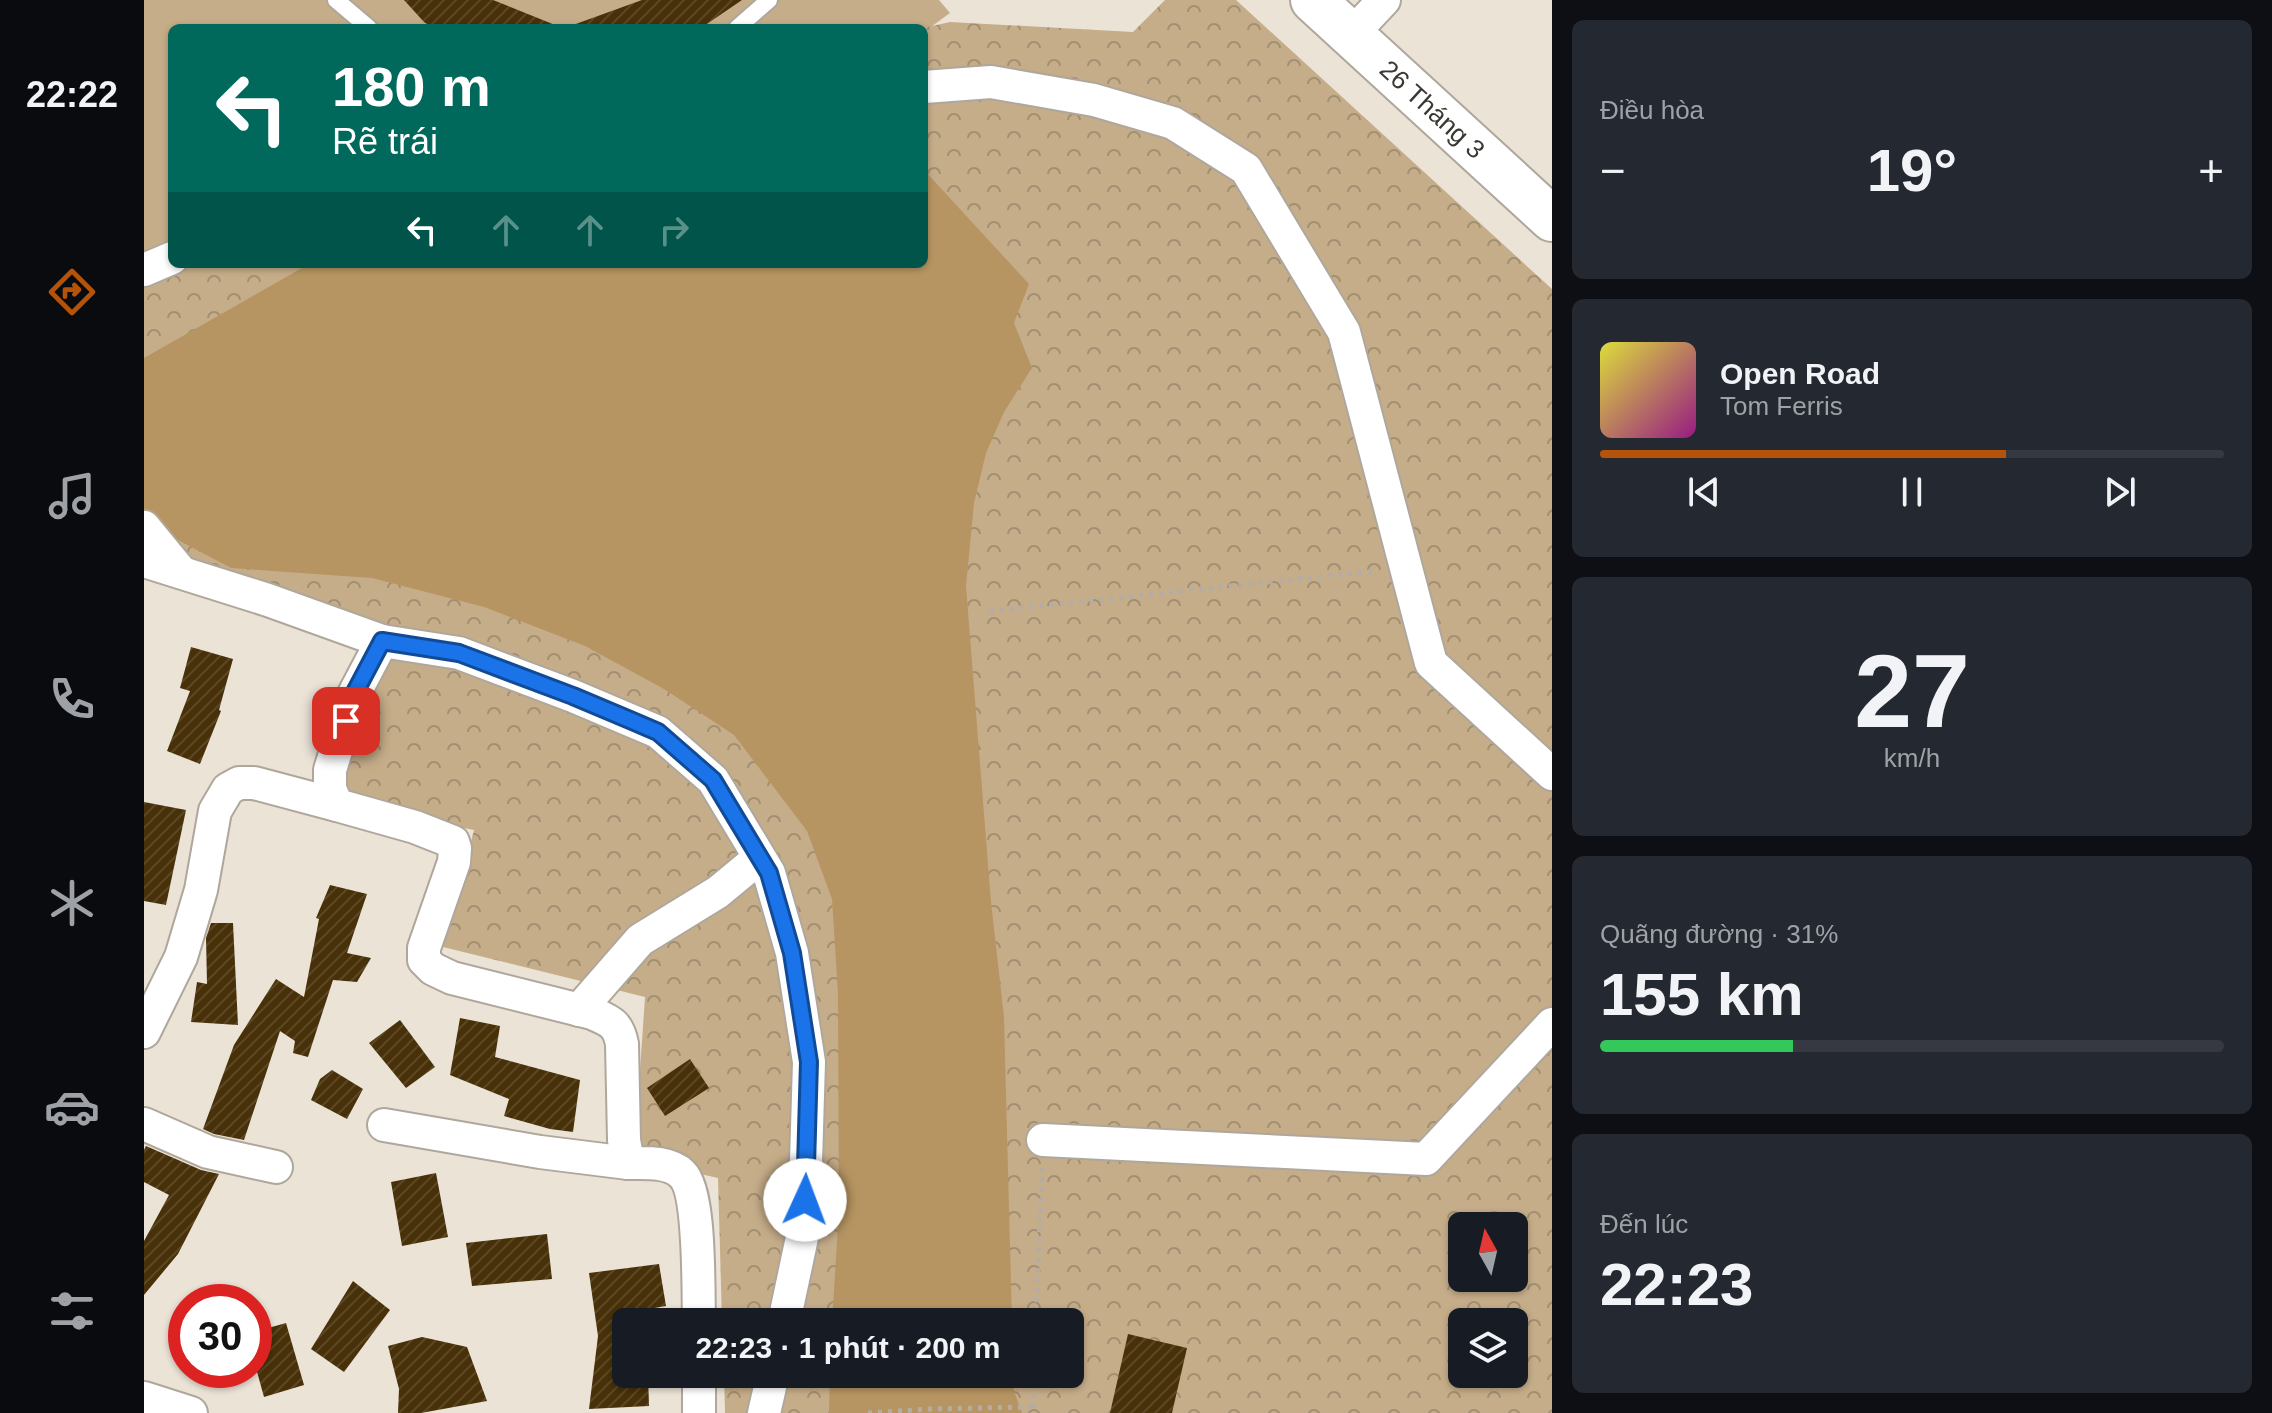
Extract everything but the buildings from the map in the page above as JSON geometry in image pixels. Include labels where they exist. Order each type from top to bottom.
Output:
[{"type":"street","name":"26 Tháng 3","points":[[1313,0],[1552,219]]},
{"type":"street","points":[[1351,35],[1384,0]]},
{"type":"street","points":[[928,87],[991,82],[1094,100],[1173,123],[1246,169],[1344,332],[1431,663],[1552,774]]},
{"type":"street","points":[[144,270],[168,260]]},
{"type":"street","points":[[144,527],[181,572]]},
{"type":"street","points":[[144,561],[268,600],[382,641],[459,653],[573,696],[658,732],[713,780],[769,873],[792,953],[809,1062],[804,1228],[787,1308]]},
{"type":"street","points":[[337,805],[330,789],[330,770],[353,696],[382,641]]},
{"type":"street","points":[[144,1032],[181,957],[201,890],[215,811],[228,789],[239,783],[254,783],[337,805],[415,827],[453,842],[454,862],[424,948],[424,960],[433,969],[452,978],[592,1013],[610,1021],[619,1030],[624,1140],[628,1163]]},
{"type":"street","points":[[579,1010],[640,940],[718,892],[759,858]]},
{"type":"street","points":[[1043,1140],[1426,1159],[1552,1024]]},
{"type":"street","points":[[144,1124],[208,1152],[276,1167]]},
{"type":"street","points":[[384,1125],[540,1152],[660,1164],[683,1174],[691,1193],[696,1227],[699,1308]]},
{"type":"street","points":[[699,1388],[699,1413]]},
{"type":"street","points":[[764,1413],[770,1388]]},
{"type":"street","points":[[144,1398],[191,1413]]},
{"type":"lane","points":[[336,0],[364,24]]},
{"type":"lane","points":[[742,24],[769,0]]},
{"type":"path","points":[[990,611],[1406,568]]},
{"type":"path","points":[[1037,1308],[1043,1140]]},
{"type":"path","points":[[868,1413],[929,1409],[1035,1410],[1035,1388]]},
{"type":"green space","points":[[144,0],[939,0],[950,13],[928,29],[928,24],[168,24],[168,266],[144,281]]},
{"type":"green space","points":[[1165,0],[1236,0],[1552,289],[1552,1413],[725,1413],[724,1388],[1084,1388],[1084,1308],[722,1308],[718,1178],[634,1159],[645,997],[443,947],[474,830],[333,803],[394,629],[201,578],[144,529],[144,243],[168,231],[168,268],[928,268],[928,27],[950,22],[1133,32]]},
{"type":"shaded area","points":[[928,174],[1029,284],[1014,323],[1032,368],[1004,412],[986,453],[974,503],[966,586],[991,902],[1004,1017],[1012,1308],[833,1308],[839,1210],[838,994],[832,899],[807,831],[734,735],[664,689],[585,646],[484,607],[372,578],[231,568],[157,529],[144,514],[144,358],[302,268],[928,268]]},
{"type":"shaded area","points":[[830,1388],[1014,1388],[1022,1413],[829,1413]]},
{"type":"route","points":[[346,721],[353,696],[382,641],[459,653],[658,732],[713,780],[769,873],[792,953],[809,1062],[805,1200]]}]
